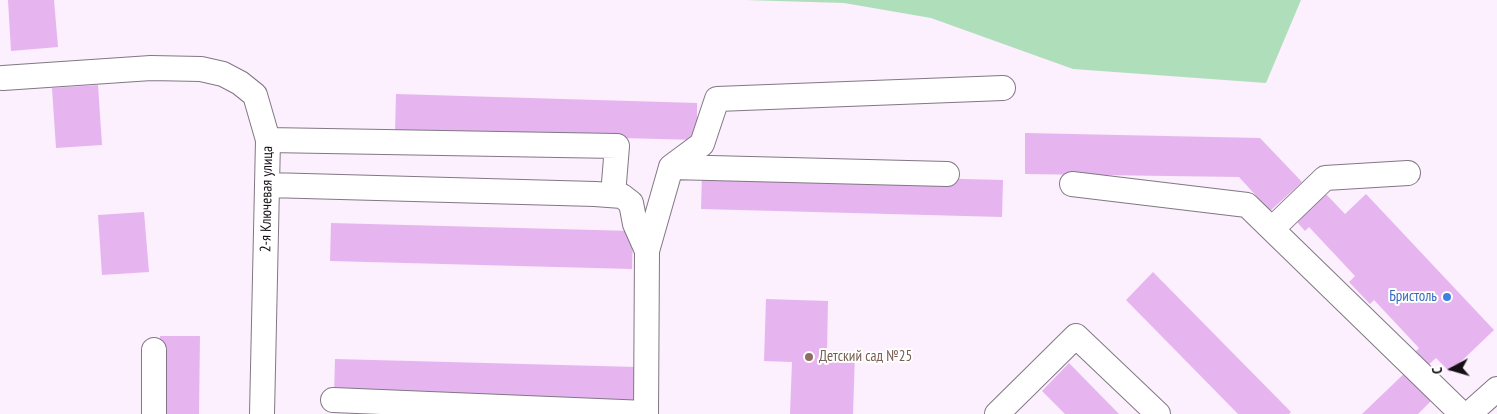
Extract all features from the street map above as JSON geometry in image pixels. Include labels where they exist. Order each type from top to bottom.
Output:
[{"type":"street","name":"2-я Ключевая улица","points":[[3,78],[151,68],[201,69],[223,74],[240,83],[255,95],[268,140],[262,414]]},
{"type":"street","points":[[333,400],[646,414],[647,251],[671,167],[702,144],[717,99],[1003,88]]},
{"type":"street","points":[[268,140],[618,146],[613,195]]},
{"type":"street","points":[[671,167],[947,174]]},
{"type":"street","points":[[1272,230],[1325,178],[1408,173]]},
{"type":"street","points":[[1072,184],[1247,205],[1462,414]]},
{"type":"street","points":[[268,185],[622,196],[631,203],[635,224],[647,251]]},
{"type":"street","points":[[997,414],[1076,336],[1158,414]]},
{"type":"street","points":[[154,350],[154,414]]},
{"type":"street","points":[[1470,414],[1497,389]]},
{"type":"green space","points":[[745,0],[1301,0],[1266,83],[1073,69],[931,18],[844,3]]},
{"type":"building","points":[[8,0],[54,0],[58,47],[11,51]]},
{"type":"building","points":[[98,85],[102,145],[56,148],[52,88]]},
{"type":"building","points":[[396,94],[697,103],[697,140],[395,132]]},
{"type":"building","points":[[1025,133],[1260,138],[1302,182],[1270,211],[1239,177],[1025,174]]},
{"type":"building","points":[[702,172],[1003,180],[1002,217],[701,209]]},
{"type":"building","points":[[1326,194],[1345,214],[1366,194],[1494,330],[1450,372],[1436,358],[1426,367],[1413,354],[1419,348],[1374,300],[1370,304],[1349,282],[1355,276],[1309,227],[1305,231],[1297,222]]},
{"type":"building","points":[[144,212],[149,272],[102,275],[98,215]]},
{"type":"building","points":[[331,223],[633,231],[632,269],[330,261]]},
{"type":"building","points":[[1153,272],[1291,412],[1289,414],[1238,414],[1126,300]]},
{"type":"building","name":"Детский сад №25","points":[[766,299],[828,301],[827,352],[855,353],[853,414],[790,414],[792,362],[764,361]]},
{"type":"building","points":[[160,336],[200,336],[199,414],[159,414]]},
{"type":"building","points":[[335,359],[637,367],[636,405],[334,396]]},
{"type":"building","points":[[1069,363],[1119,414],[1065,414],[1042,391]]},
{"type":"building","points":[[1411,367],[1437,395],[1418,414],[1362,414]]},
{"type":"place","name":"Бристоль","points":[[1447,297]]},
{"type":"place","name":"Детский сад №25","points":[[809,357]]}]
